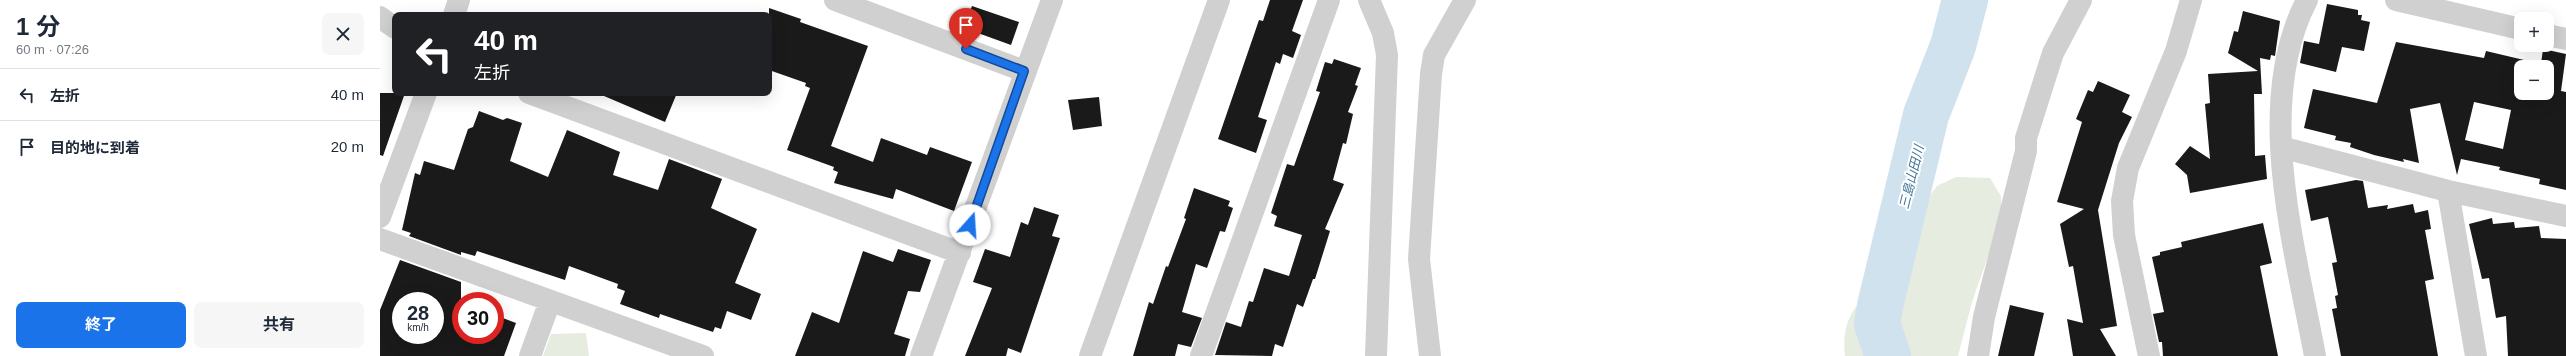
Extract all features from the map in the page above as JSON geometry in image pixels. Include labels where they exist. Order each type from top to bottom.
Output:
[{"type":"street","points":[[455,12],[459,0]]},
{"type":"street","points":[[835,0],[1024,71]]},
{"type":"street","points":[[921,356],[960,253],[1024,71],[1052,0]]},
{"type":"street","points":[[1090,356],[1219,0]]},
{"type":"street","points":[[1201,356],[1329,0]]},
{"type":"street","points":[[1369,0],[1383,33],[1387,55],[1376,356]]},
{"type":"street","points":[[1430,356],[1419,259],[1431,74],[1434,55],[1465,0]]},
{"type":"street","points":[[1978,356],[1984,317],[2026,151],[2026,138],[2053,53],[2081,0]]},
{"type":"street","points":[[2149,356],[2124,235],[2122,201],[2128,168],[2176,51],[2191,0]]},
{"type":"street","points":[[2307,0],[2286,64],[2280,125],[2282,172],[2315,356]]},
{"type":"street","points":[[2396,0],[2514,27]]},
{"type":"street","points":[[380,17],[392,26]]},
{"type":"street","points":[[2554,36],[2566,39]]},
{"type":"street","points":[[380,217],[425,96]]},
{"type":"street","points":[[537,96],[960,253]]},
{"type":"street","points":[[2281,147],[2448,191],[2566,216]]},
{"type":"street","points":[[2448,191],[2476,356]]},
{"type":"street","points":[[380,239],[703,356]]},
{"type":"street","points":[[530,356],[550,301]]},
{"type":"shaded area","points":[[1956,177],[1990,178],[2001,196],[2001,219],[1972,302],[1958,356],[1845,356],[1844,339],[1847,324],[1860,302],[1882,284],[1908,267],[1911,253],[1905,228],[1937,186]]},
{"type":"shaded area","points":[[586,333],[589,356],[543,356],[551,334]]},
{"type":"building","points":[[1270,0],[1303,0],[1292,31],[1301,35],[1293,58],[1283,54],[1280,64],[1276,62],[1258,117],[1267,120],[1256,153],[1218,139],[1259,20],[1263,21]]},
{"type":"building","points":[[2327,4],[2358,10],[2358,15],[2362,15],[2361,20],[2370,22],[2364,51],[2342,47],[2336,72],[2300,63],[2304,41],[2319,44]]},
{"type":"building","points":[[972,6],[1019,22],[1011,45],[964,28]]},
{"type":"building","points":[[769,8],[801,19],[800,22],[868,46],[831,146],[873,162],[881,138],[927,155],[930,147],[972,162],[954,211],[896,189],[893,199],[834,183],[838,172],[833,170],[834,167],[787,150],[810,88],[805,86],[806,83],[772,71],[772,12],[769,12]]},
{"type":"building","points":[[2243,11],[2280,21],[2275,56],[2271,55],[2270,60],[2260,58],[2262,94],[2254,94],[2255,156],[2265,155],[2267,179],[2190,193],[2187,175],[2175,164],[2190,146],[2210,159],[2205,104],[2210,103],[2208,74],[2258,71],[2228,53],[2234,31],[2238,32]]},
{"type":"building","points":[[2396,42],[2484,58],[2486,51],[2524,60],[2514,60],[2514,100],[2554,100],[2554,60],[2542,60],[2543,52],[2554,51],[2566,54],[2561,91],[2566,92],[2566,190],[2539,184],[2540,179],[2499,170],[2500,167],[2461,159],[2457,175],[2440,103],[2410,109],[2419,163],[2403,159],[2404,162],[2374,155],[2350,147],[2351,143],[2335,140],[2336,136],[2304,128],[2313,89],[2377,103]],"holes":[[[2474,102],[2511,110],[2503,149],[2465,140]]]},
{"type":"building","points":[[1334,59],[1361,68],[1355,85],[1358,86],[1348,112],[1353,114],[1346,144],[1343,143],[1333,180],[1344,184],[1325,229],[1330,231],[1315,279],[1313,279],[1303,307],[1297,304],[1283,347],[1275,344],[1272,356],[1215,355],[1226,322],[1241,327],[1249,301],[1253,302],[1264,268],[1289,276],[1302,235],[1274,226],[1277,216],[1271,213],[1287,164],[1294,166],[1320,92],[1316,91],[1325,62],[1332,64]]},
{"type":"building","points":[[2098,81],[2130,95],[2122,112],[2132,117],[2119,143],[2098,210],[2117,326],[2100,329],[2116,356],[2073,356],[2067,319],[2083,323],[2073,266],[2069,267],[2060,224],[2084,209],[2057,202],[2082,122],[2076,119],[2088,90],[2093,92]]},
{"type":"building","points":[[380,93],[392,93],[392,96],[404,96],[383,156],[380,155]]},
{"type":"building","points":[[604,96],[676,96],[665,122]]},
{"type":"building","points":[[1099,97],[1102,126],[1073,130],[1068,100]]},
{"type":"building","points":[[479,111],[503,120],[507,118],[522,123],[510,161],[548,177],[567,130],[620,152],[613,175],[658,190],[669,159],[722,179],[711,208],[757,229],[735,283],[761,294],[751,320],[727,311],[721,329],[715,327],[713,332],[660,314],[659,318],[620,304],[625,291],[617,288],[618,284],[569,266],[565,280],[477,251],[475,256],[461,252],[461,255],[409,236],[411,233],[402,230],[415,173],[420,175],[424,161],[454,170],[468,129],[473,127]]},
{"type":"building","points":[[2356,180],[2363,181],[2368,208],[2388,205],[2387,209],[2413,204],[2415,213],[2428,210],[2431,229],[2425,230],[2434,279],[2425,281],[2438,356],[2341,356],[2332,309],[2337,308],[2335,296],[2338,295],[2332,263],[2337,262],[2328,217],[2311,221],[2305,190]]},
{"type":"building","points":[[1194,188],[1230,201],[1228,206],[1233,208],[1225,232],[1220,231],[1207,268],[1196,264],[1182,312],[1202,318],[1191,347],[1178,344],[1175,356],[1133,356],[1149,302],[1153,304],[1166,266],[1168,267],[1186,219],[1184,218]]},
{"type":"building","points":[[1034,207],[1059,215],[1052,236],[1060,238],[1021,353],[1008,348],[1006,356],[965,356],[992,288],[973,282],[985,249],[1010,257],[1021,222],[1028,225]]},
{"type":"building","points":[[2492,218],[2493,224],[2514,222],[2515,228],[2539,226],[2541,238],[2566,239],[2566,356],[2508,356],[2506,316],[2496,318],[2489,278],[2482,279],[2469,224]]},
{"type":"building","points":[[2263,223],[2272,263],[2260,266],[2278,356],[2163,356],[2162,342],[2159,342],[2153,314],[2164,312],[2152,257],[2160,255],[2160,252],[2182,247],[2181,242]]},
{"type":"building","points":[[898,249],[931,260],[920,292],[908,291],[894,334],[910,339],[905,356],[795,356],[812,312],[839,323],[863,251],[893,262]]},
{"type":"building","points":[[400,260],[461,282],[461,292],[452,292],[452,344],[504,344],[504,318],[516,323],[504,356],[380,356],[380,310]]},
{"type":"building","points":[[2010,305],[2044,313],[2034,356],[1998,356]]},
{"type":"waterway","name":"三島山田川","points":[[1888,356],[1877,324],[1880,306],[1926,115],[1953,46],[1965,0]]},
{"type":"route","points":[[966,49],[1024,71],[970,225]]}]
